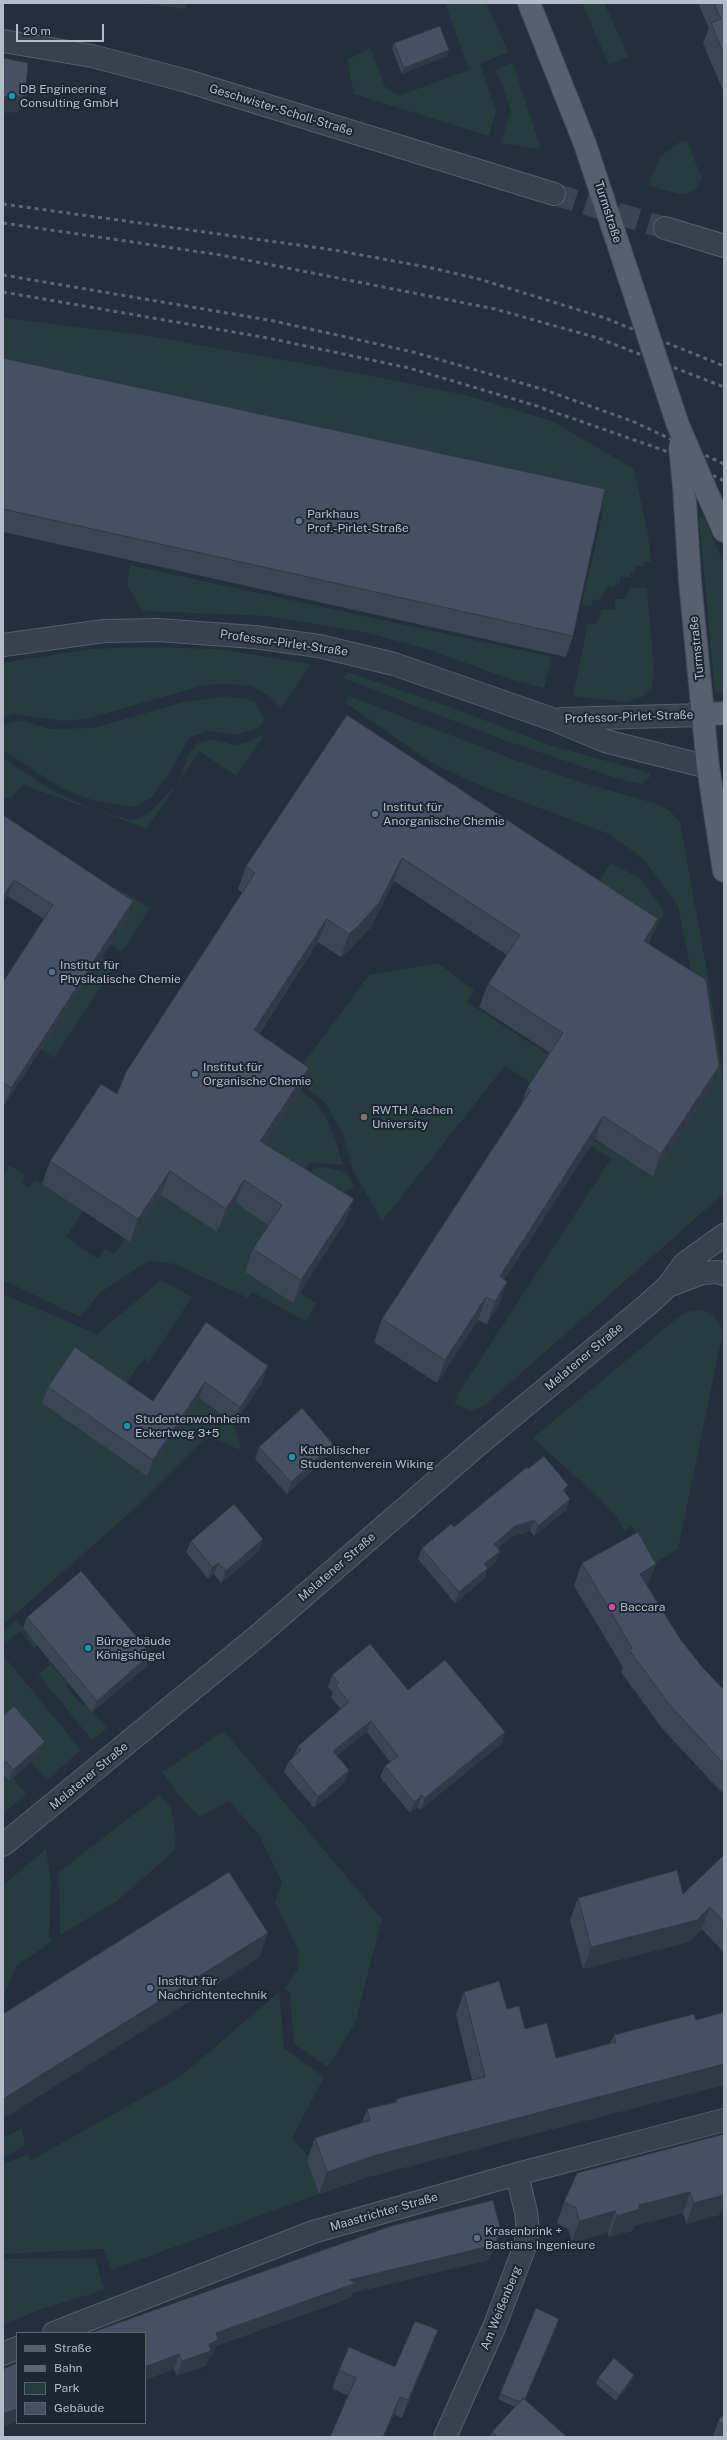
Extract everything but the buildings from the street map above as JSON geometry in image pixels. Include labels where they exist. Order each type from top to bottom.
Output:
[{"type":"main road","name":"Turmstraße","points":[[529,3],[585,144],[678,425],[724,531]]},
{"type":"main road","name":"Turmstraße","points":[[678,425],[684,487],[690,582],[713,714],[708,767],[724,871]]},
{"type":"street","name":"Geschwister-Scholl-Straße","points":[[3,41],[92,56],[187,81],[554,194]]},
{"type":"street","points":[[665,228],[720,245]]},
{"type":"street","name":"Professor-Pirlet-Straße","points":[[3,645],[104,631],[158,630],[254,636],[346,651],[394,664],[555,720],[605,741],[708,767]]},
{"type":"street","name":"Professor-Pirlet-Straße","points":[[555,720],[713,714]]},
{"type":"street","name":"Melatener Straße","points":[[3,1845],[260,1634],[479,1444],[668,1286],[684,1264],[724,1235]]},
{"type":"street","name":"Melatener Straße","points":[[668,1286],[702,1273],[718,1272],[724,1274]]},
{"type":"street","name":"Maastrichter Straße","points":[[57,2332],[313,2232],[517,2174],[724,2120]]},
{"type":"street","name":"Am Weißenberg","points":[[445,2437],[495,2325],[525,2246],[528,2230],[526,2212],[517,2174]]},
{"type":"street","points":[[3,2354],[16,2348]]},
{"type":"green space","points":[[445,3],[486,3],[508,52],[480,64],[496,111],[489,136],[354,94],[347,60],[370,48],[385,87],[398,96],[469,70]]},
{"type":"green space","points":[[582,3],[604,3],[629,57],[609,65]]},
{"type":"green space","points":[[513,63],[541,149],[501,143],[511,110],[496,70]]},
{"type":"green space","points":[[687,141],[702,179],[695,189],[688,194],[678,194],[651,186],[651,178],[661,156],[678,143]]},
{"type":"green space","points":[[3,318],[143,335],[372,376],[465,395],[552,421],[634,469],[648,533],[651,562],[645,562],[643,567],[636,565],[634,573],[631,573],[629,578],[621,576],[619,584],[616,584],[614,588],[607,587],[600,601],[593,599],[591,607],[582,604],[603,511],[3,381]]},
{"type":"green space","points":[[699,517],[704,517],[724,565],[724,692],[715,693]]},
{"type":"green space","points":[[130,565],[552,657],[544,688],[510,679],[424,648],[359,631],[266,616],[142,611],[127,585]]},
{"type":"green space","points":[[630,588],[647,588],[654,671],[652,687],[642,697],[626,702],[573,696],[588,623],[596,624],[602,609],[614,610],[616,599],[626,599]]},
{"type":"green space","points":[[142,647],[217,649],[311,664],[281,708],[269,696],[251,686],[228,684],[205,685],[86,719],[63,721],[17,714],[3,717],[3,663],[91,649]]},
{"type":"green space","points":[[347,672],[453,708],[549,745],[650,773],[649,778],[642,784],[619,779],[501,739],[343,678]]},
{"type":"green space","points":[[226,696],[255,701],[264,718],[262,724],[256,729],[236,735],[209,731],[190,737],[168,775],[151,798],[133,807],[92,800],[61,788],[3,750],[3,725],[21,720],[49,729],[94,728],[180,703]]},
{"type":"green space","points":[[349,696],[515,760],[580,782],[654,803],[669,810],[680,822],[710,989],[724,1085],[724,1193],[484,1406],[472,1411],[454,1404],[458,1398],[456,1397],[611,1159],[591,1146],[595,1140],[653,1177],[710,1089],[695,990],[678,906],[644,859],[609,834],[481,786],[430,762],[346,703]]},
{"type":"green space","points":[[265,734],[236,776],[199,751],[178,783],[189,754],[199,742],[213,739],[233,745],[246,743]]},
{"type":"green space","points":[[3,758],[53,791],[93,810],[23,785],[12,797],[3,799]]},
{"type":"green space","points":[[178,783],[146,828],[93,810],[131,820],[140,818],[151,811]]},
{"type":"green space","points":[[611,863],[641,879],[664,912],[654,934],[593,892]]},
{"type":"green space","points":[[115,887],[150,908],[122,952],[110,944],[127,917],[106,902]]},
{"type":"green space","points":[[102,956],[115,965],[54,1058],[41,1049]]},
{"type":"green space","points":[[438,963],[474,990],[467,1002],[552,1057],[534,1085],[505,1066],[382,1221],[353,1170],[342,1133],[325,1102],[292,1078],[369,975]]},
{"type":"green space","points":[[301,1091],[312,1099],[324,1114],[334,1135],[343,1165],[312,1162],[300,1171],[273,1228],[299,1292],[316,1303],[306,1321],[252,1292],[248,1298],[175,1264],[148,1261],[101,1292],[80,1317],[3,1280],[3,1177],[9,1165],[26,1175],[22,1182],[29,1188],[35,1179],[83,1211],[66,1237],[98,1259],[105,1249],[114,1254],[125,1239],[130,1242],[162,1193],[217,1232],[240,1184]]},
{"type":"green space","points":[[325,1167],[347,1173],[354,1187],[334,1198],[310,1173],[315,1169]]},
{"type":"green space","points":[[161,1280],[192,1297],[149,1362],[144,1359],[116,1396],[147,1476],[199,1398],[234,1423],[241,1450],[207,1436],[134,1509],[3,1625],[3,1294],[97,1334]]},
{"type":"green space","points":[[700,1310],[711,1313],[720,1324],[722,1336],[678,1549],[653,1564],[632,1526],[624,1531],[618,1518],[597,1496],[534,1439],[535,1436],[681,1315],[689,1311]]},
{"type":"green space","points":[[16,1620],[38,1645],[34,1648],[20,1631],[3,1644],[3,1631]]},
{"type":"green space","points":[[3,1655],[81,1750],[47,1780],[31,1762],[41,1753],[3,1723]]},
{"type":"green space","points":[[51,1664],[67,1683],[65,1685],[83,1706],[86,1704],[107,1728],[92,1740],[38,1674]]},
{"type":"green space","points":[[224,1731],[382,1919],[355,2023],[328,2067],[294,2044],[290,1994],[285,1988],[299,1968],[299,1952],[275,1903],[282,1882],[259,1835],[229,1801],[200,1817],[179,1796],[162,1772]]},
{"type":"green space","points":[[3,1774],[9,1781],[13,1778],[26,1794],[3,1814]]},
{"type":"green space","points":[[159,1795],[171,1808],[176,1837],[174,1851],[117,1901],[60,1935],[59,1872]]},
{"type":"green space","points":[[46,1849],[51,1883],[49,1936],[53,1941],[17,1965],[3,1999],[3,1885]]},
{"type":"green space","points":[[279,1992],[284,2048],[324,2077],[292,2138],[311,2159],[310,2168],[319,2194],[111,2270],[104,2249],[3,2254],[3,2164],[28,2154],[30,2161],[181,2076]]},
{"type":"green space","points":[[22,2128],[25,2146],[3,2157],[3,2138]]},
{"type":"green space","points":[[95,2258],[104,2290],[39,2310],[3,2325],[3,2259]]},
{"type":"tunnel","points":[[554,194],[665,228]]},
{"type":"railway","points":[[3,204],[334,250],[432,268],[479,279],[605,318],[724,366]]},
{"type":"railway","points":[[3,223],[221,255],[495,309],[598,338],[724,387]]},
{"type":"railway","points":[[3,275],[274,321],[413,352],[542,389],[632,421],[724,464]]},
{"type":"railway","points":[[3,292],[268,338],[409,368],[537,406],[663,450],[724,481]]},
{"type":"place","name":"DB Engineering Consulting GmbH","points":[[12,96]]},
{"type":"place","name":"Parkhaus Prof.-Pirlet-Straße","points":[[299,521]]},
{"type":"place","name":"Institut für Anorganische Chemie","points":[[375,814]]},
{"type":"place","name":"Institut für Physikalische Chemie","points":[[52,972]]},
{"type":"place","name":"Institut für Organische Chemie","points":[[195,1074]]},
{"type":"place","name":"RWTH Aachen University","points":[[364,1117]]},
{"type":"place","name":"Studentenwohnheim Eckertweg 3+5","points":[[127,1426]]},
{"type":"place","name":"Katholischer Studentenverein Wiking","points":[[292,1457]]},
{"type":"place","name":"Baccara","points":[[612,1607]]},
{"type":"place","name":"Bürogebäude Königshügel","points":[[88,1648]]},
{"type":"place","name":"Institut für Nachrichtentechnik","points":[[150,1988]]},
{"type":"place","name":"Krasenbrink + Bastians Ingenieure","points":[[477,2238]]}]
